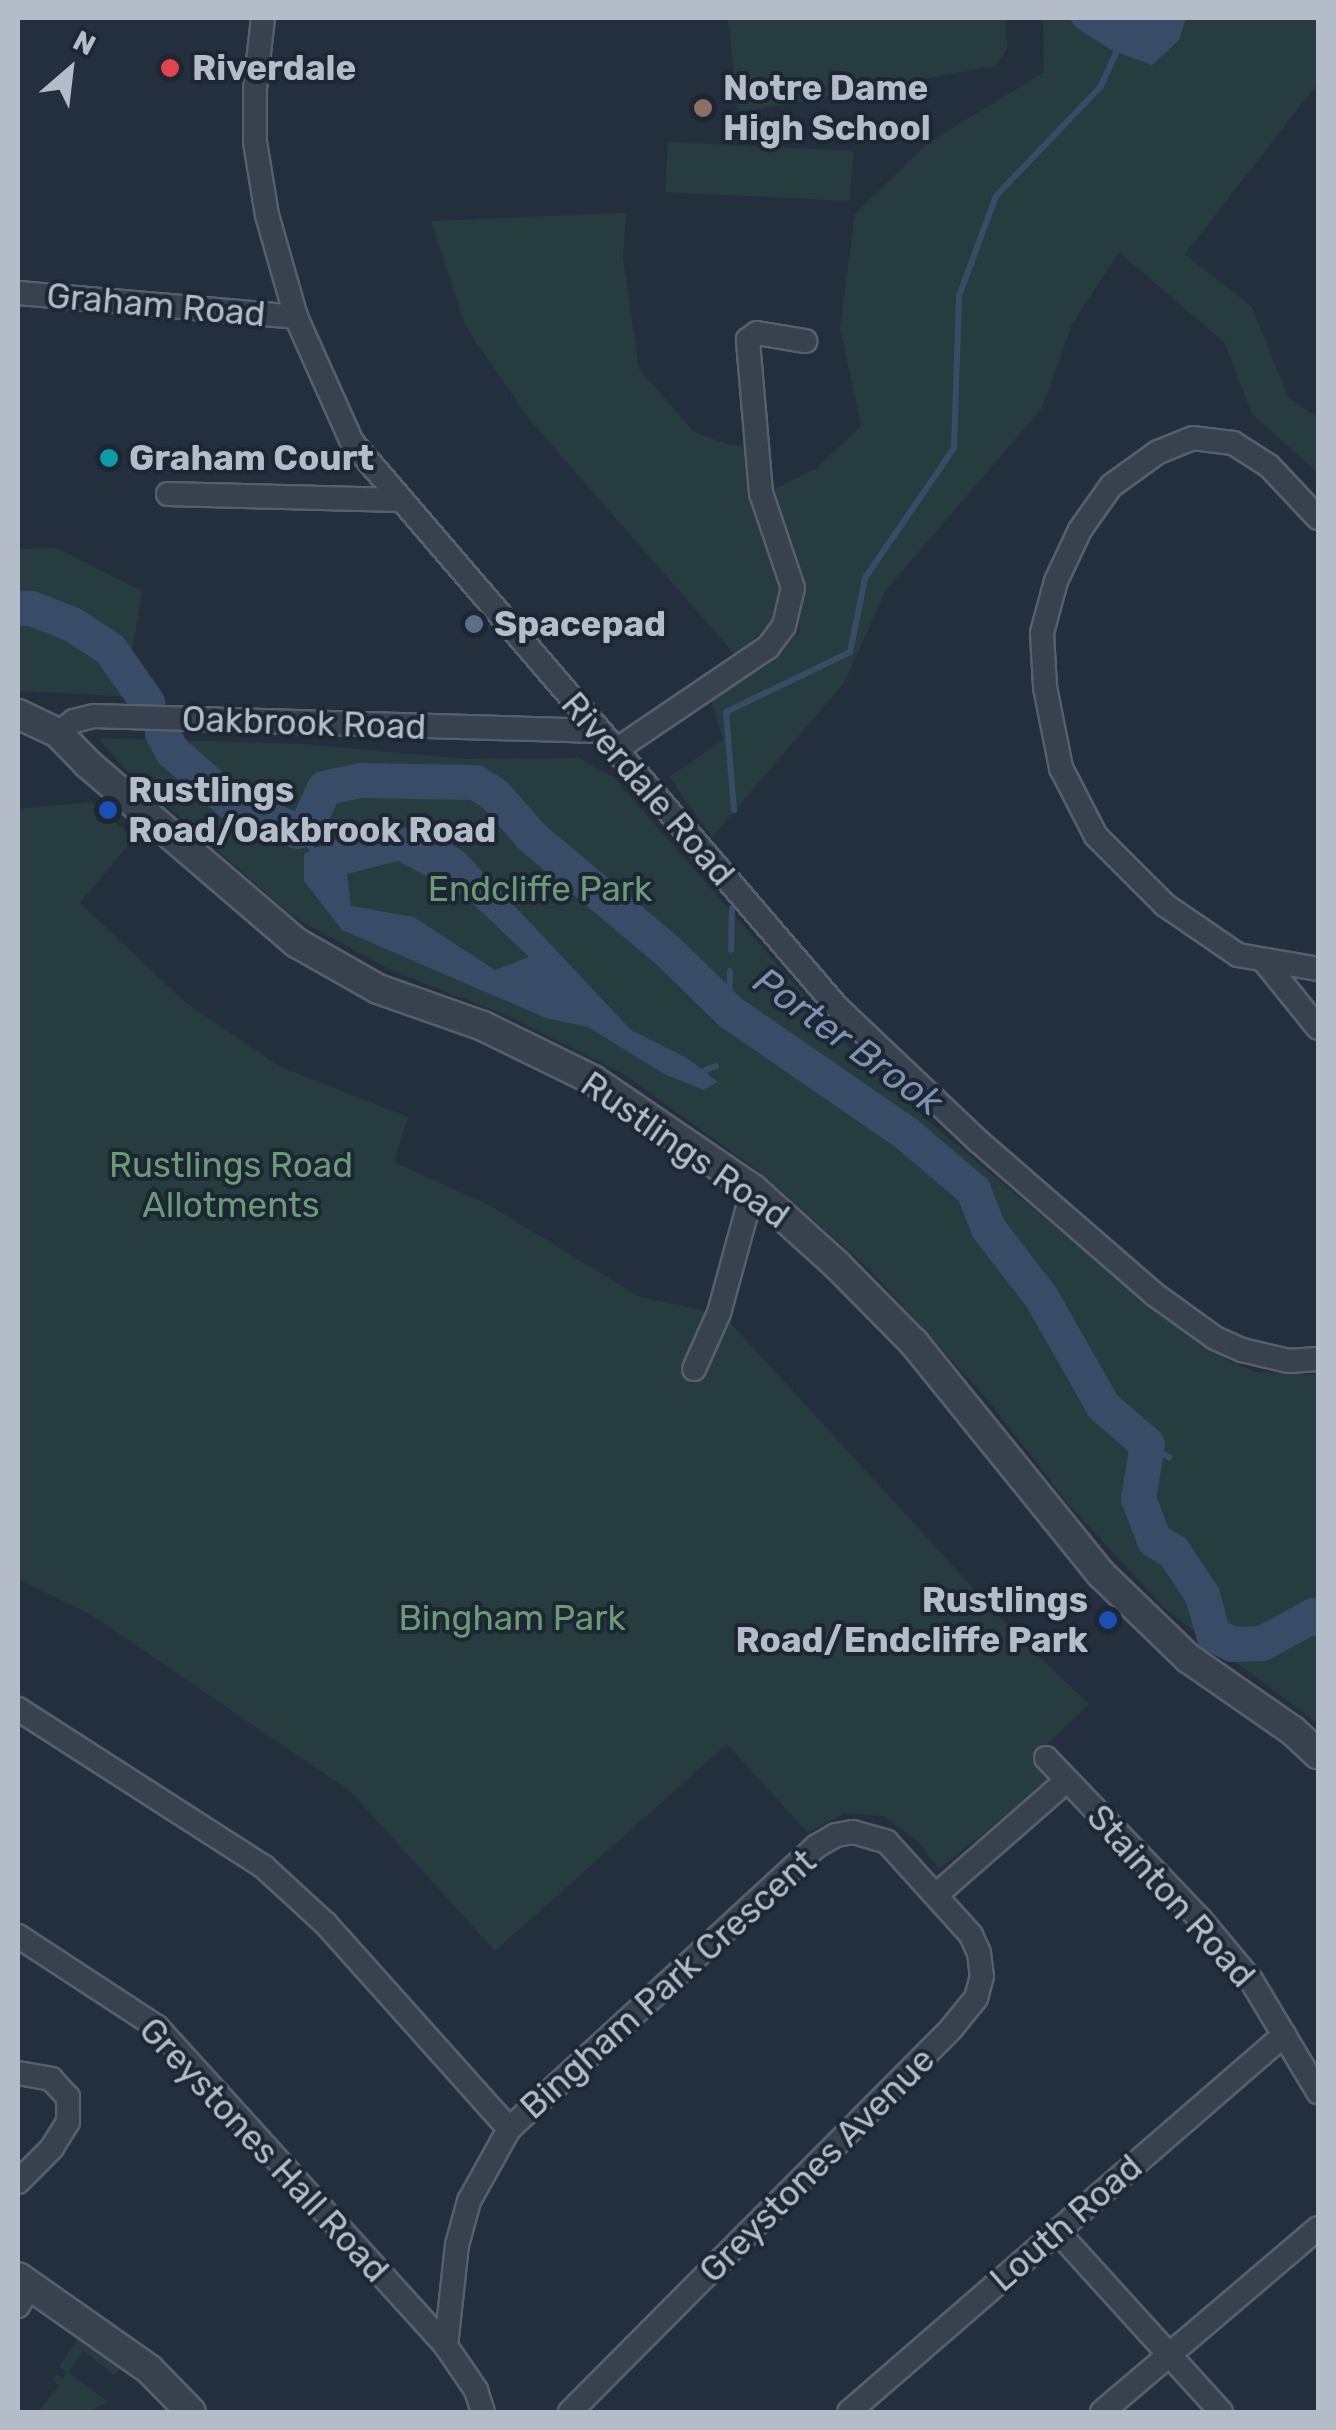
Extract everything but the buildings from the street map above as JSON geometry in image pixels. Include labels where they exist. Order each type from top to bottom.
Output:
[{"type":"street","name":"Riverdale Road","points":[[264,18],[255,88],[255,142],[267,215],[296,317],[352,442],[837,1007],[977,1140],[1154,1294],[1215,1338],[1242,1350],[1289,1361],[1318,1359]]},
{"type":"street","name":"Graham Road","points":[[18,294],[296,317]]},
{"type":"street","points":[[616,750],[768,647],[784,626],[793,588],[761,493],[748,340],[757,333],[805,340]]},
{"type":"street","points":[[1318,518],[1268,466],[1233,443],[1193,438],[1158,452],[1111,486],[1080,530],[1056,582],[1042,633],[1045,687],[1060,768],[1096,836],[1165,906],[1238,955],[1318,969]]},
{"type":"street","points":[[168,494],[398,500]]},
{"type":"street","points":[[18,714],[58,732]]},
{"type":"street","name":"Oakbrook Road","points":[[58,732],[74,721],[94,716],[599,731]]},
{"type":"street","name":"Rustlings Road","points":[[58,732],[88,764],[297,942],[378,988],[482,1026],[593,1080],[753,1189],[838,1265],[914,1343],[1101,1574],[1188,1658],[1293,1730],[1318,1754]]},
{"type":"street","points":[[1264,961],[1318,1028]]},
{"type":"street","points":[[694,1368],[719,1313],[753,1189]]},
{"type":"street","points":[[18,1709],[264,1866],[326,1924],[510,2129]]},
{"type":"street","name":"Stainton Road","points":[[1046,1758],[1201,1920],[1251,1980],[1318,2092]]},
{"type":"street","points":[[936,1896],[1065,1782]]},
{"type":"street","name":"Bingham Park Crescent","points":[[446,2346],[457,2245],[469,2201],[510,2129],[817,1846],[836,1835],[871,1835],[887,1842],[936,1896]]},
{"type":"street","name":"Greystones Avenue","points":[[570,2412],[952,2028],[976,1998],[982,1976],[979,1953],[971,1935],[936,1896]]},
{"type":"street","name":"Greystones Hall Road","points":[[18,1936],[158,2027],[446,2346]]},
{"type":"street","name":"Louth Road","points":[[849,2412],[1284,2034]]},
{"type":"street","points":[[18,2073],[51,2079],[68,2097],[68,2122],[52,2148],[18,2182]]},
{"type":"street","points":[[1102,2412],[1318,2228]]},
{"type":"street","points":[[1057,2231],[1221,2412]]},
{"type":"street","points":[[22,2289],[149,2369],[192,2412]]},
{"type":"street","points":[[446,2346],[476,2390],[482,2412]]},
{"type":"green space","points":[[728,18],[1006,18],[1007,49],[995,66],[738,113]]},
{"type":"green space","points":[[1043,18],[1318,18],[1318,83],[1185,254],[1252,307],[1288,397],[1318,418],[1318,473],[1252,414],[1224,342],[1119,252],[1072,324],[1042,408],[886,590],[844,683],[712,837],[669,777],[723,740],[709,694],[799,634],[803,572],[785,574],[779,613],[737,657],[529,419],[466,327],[431,221],[626,213],[623,258],[639,369],[694,432],[728,444],[769,448],[775,489],[817,468],[861,426],[840,328],[855,214],[928,143],[1044,72]]},
{"type":"green space","points":[[668,142],[854,151],[849,201],[665,192]]},
{"type":"green space","points":[[57,548],[142,591],[131,659],[156,698],[18,691],[18,549]]},
{"type":"green space","name":"Endcliffe Park","points":[[98,738],[303,744],[465,759],[579,758],[614,778],[861,1060],[927,1120],[1158,1313],[1228,1360],[1255,1372],[1318,1375],[1318,1724],[1166,1610],[1071,1507],[987,1399],[868,1268],[761,1173],[625,1075],[506,1015],[392,971],[292,916],[124,768]]},
{"type":"green space","name":"Bingham Park","points":[[91,802],[134,838],[80,903],[186,1003],[281,1067],[408,1117],[394,1162],[491,1206],[638,1296],[723,1315],[1019,1638],[1089,1704],[1031,1760],[1048,1781],[939,1869],[918,1841],[883,1816],[844,1813],[808,1833],[727,1744],[495,1951],[351,1792],[90,1614],[18,1579],[18,809]]},
{"type":"green space","points":[[79,2337],[123,2365],[115,2375],[83,2351],[68,2372],[108,2402],[89,2412],[38,2412],[59,2386],[53,2380],[57,2374],[63,2378],[67,2372],[59,2366]]},
{"type":"water","points":[[1069,18],[1186,18],[1179,40],[1152,65],[1111,50],[1077,28]]},
{"type":"water","points":[[424,827],[464,852],[631,1030],[687,1058],[718,1082],[704,1090],[666,1075],[588,1027],[546,1018],[342,930],[304,881],[304,854],[361,828]],"holes":[[[398,861],[467,898],[529,957],[495,970],[414,917],[351,906],[347,874]]]},
{"type":"waterway","points":[[734,810],[726,712],[850,652],[865,578],[954,448],[959,296],[996,196],[1101,86],[1119,46]]},
{"type":"waterway","name":"Porter Brook","points":[[18,608],[31,608],[72,624],[110,649],[147,702]]},
{"type":"waterway","name":"Porter Brook","points":[[162,733],[172,751],[229,801],[297,831],[309,821],[324,788],[360,780],[475,782],[494,794],[532,837],[669,952],[729,1011],[907,1134],[973,1190],[988,1228],[1041,1297],[1103,1406],[1147,1444],[1138,1498],[1154,1540],[1173,1551],[1202,1595],[1213,1634],[1232,1644],[1262,1643],[1313,1615],[1318,1619]]},
{"type":"waterway","points":[[297,831],[314,851],[322,850]]},
{"type":"waterway","points":[[731,950],[732,908]]},
{"type":"waterway","points":[[729,1011],[730,971]]},
{"type":"waterway","points":[[748,1035],[755,1029]]},
{"type":"waterway","points":[[703,1071],[716,1066]]},
{"type":"waterway","points":[[1147,1444],[1169,1457]]},
{"type":"place","name":"Riverdale","points":[[170,68]]},
{"type":"place","name":"Notre Dame High School","points":[[703,108]]},
{"type":"place","name":"Graham Court","points":[[109,458]]},
{"type":"place","name":"Spacepad","points":[[474,624]]},
{"type":"place","name":"Rustlings Road/Oakbrook Road","points":[[108,810]]},
{"type":"place","name":"Rustlings Road/Endcliffe Park","points":[[1108,1620]]},
{"type":"park label","name":"Rustlings Road Allotments","points":[[231,1185]]}]
